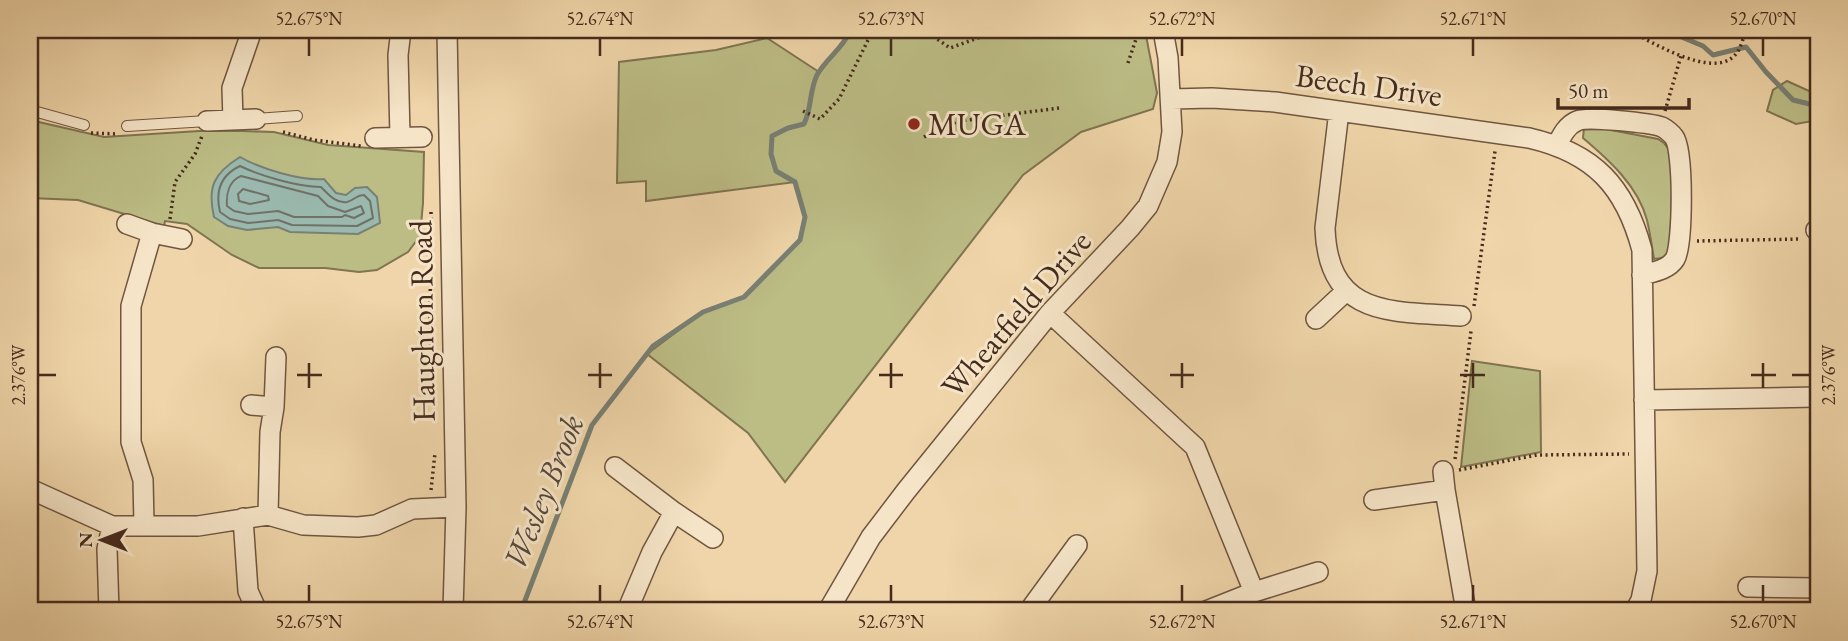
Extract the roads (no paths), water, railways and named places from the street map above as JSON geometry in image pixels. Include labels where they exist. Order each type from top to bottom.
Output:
[{"type":"street","points":[[233,120],[232,88],[252,30]]},
{"type":"street","points":[[400,136],[398,55],[401,30]]},
{"type":"street","name":"Haughton Road","points":[[447,30],[456,507],[453,611]]},
{"type":"street","name":"Wheatfield Drive","points":[[828,611],[871,537],[1050,313],[1148,206],[1167,162],[1172,132],[1163,30]]},
{"type":"street","name":"Beech Drive","points":[[1171,99],[1212,98],[1275,102],[1529,138],[1557,145],[1594,166],[1617,191],[1635,223],[1642,250],[1647,571],[1642,600],[1635,611]]},
{"type":"street","points":[[1339,111],[1325,228],[1326,246],[1334,272],[1345,292],[1373,307],[1389,311],[1461,316]]},
{"type":"street","points":[[1557,145],[1570,125],[1589,117],[1661,127],[1674,135],[1681,160],[1679,241],[1675,258],[1668,266],[1642,275]]},
{"type":"street","points":[[206,121],[256,119]]},
{"type":"street","points":[[375,138],[422,136]]},
{"type":"street","points":[[127,224],[167,236],[131,306],[131,442],[143,480],[144,524]]},
{"type":"street","points":[[1315,319],[1345,292]]},
{"type":"street","points":[[1050,313],[1195,447],[1254,592]]},
{"type":"street","points":[[268,515],[270,432],[276,357]]},
{"type":"street","points":[[1643,400],[1818,397]]},
{"type":"street","points":[[251,405],[274,407]]},
{"type":"street","points":[[615,467],[713,538]]},
{"type":"street","points":[[1374,500],[1447,477],[1466,611]]},
{"type":"street","points":[[30,489],[112,526],[198,526],[268,515],[303,525],[358,527],[376,525],[412,509],[456,507]]},
{"type":"street","points":[[627,611],[652,552],[674,512]]},
{"type":"street","points":[[243,518],[248,592],[257,611]]},
{"type":"street","points":[[109,611],[107,550],[112,526]]},
{"type":"street","points":[[1029,611],[1076,545]]},
{"type":"street","points":[[1206,611],[1254,592],[1318,572]]},
{"type":"street","points":[[1748,587],[1818,588]]},
{"type":"lane","points":[[30,110],[83,125]]},
{"type":"lane","points":[[256,119],[297,116]]},
{"type":"lane","points":[[127,126],[206,121]]},
{"type":"water","points":[[240,157],[281,173],[324,179],[336,193],[346,195],[355,188],[367,187],[377,197],[380,223],[358,234],[290,232],[278,227],[247,230],[228,226],[214,217],[212,189],[224,169]]},
{"type":"waterway","name":"Wesley Brook","points":[[521,611],[592,425],[653,346],[703,312],[744,297],[800,240],[805,217],[795,182],[776,171],[771,154],[772,136],[804,124],[817,75],[851,30]]},
{"type":"waterway","name":"Wesley Brook","points":[[1665,30],[1703,46],[1713,55],[1746,47],[1793,100],[1818,106]]},
{"type":"place","name":"MUGA","points":[[914,124]]}]
